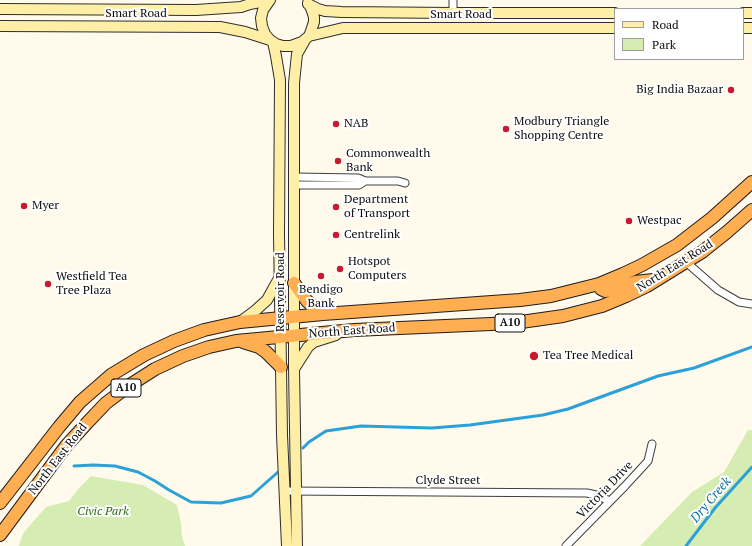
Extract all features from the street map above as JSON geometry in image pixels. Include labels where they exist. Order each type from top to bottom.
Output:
[{"type":"highway","name":"North East Road","points":[[0,503],[80,402],[110,375],[144,355],[174,341],[204,330],[240,322],[323,314],[520,300],[551,296],[599,284],[642,265],[674,247],[712,218],[752,182]]},
{"type":"highway","name":"North East Road","points":[[0,536],[66,446],[106,403],[130,385],[156,369],[183,356],[236,340],[354,330],[514,323],[563,316],[602,306],[640,290],[702,252],[752,210]]},
{"type":"highway","points":[[674,247],[686,262]]},
{"type":"highway","points":[[599,284],[601,289],[605,291],[617,289],[635,282],[658,279]]},
{"type":"highway","points":[[294,283],[307,301],[323,314]]},
{"type":"highway","points":[[236,340],[259,347],[281,367]]},
{"type":"highway","points":[[31,463],[44,475]]},
{"type":"main road","name":"Smart Road","points":[[0,9],[196,10],[241,7],[270,0]]},
{"type":"main road","name":"Reservoir Road","points":[[270,0],[263,10],[261,18],[263,30],[272,41],[280,80],[280,336],[282,435],[287,546]]},
{"type":"main road","name":"Smart Road","points":[[307,2],[318,9],[342,12],[453,14],[614,13]]},
{"type":"main road","name":"Reservoir Road","points":[[297,546],[294,369],[294,74],[297,54],[311,31],[314,22],[313,12],[307,2]]},
{"type":"main road","name":"Smart Road","points":[[0,26],[220,27],[245,32],[283,46],[298,44],[307,38],[343,28],[614,28]]},
{"type":"main road","points":[[240,322],[267,300],[280,276]]},
{"type":"main road","points":[[294,369],[308,347],[314,342],[354,330]]},
{"type":"street","points":[[453,0],[453,14]]},
{"type":"street","points":[[294,181],[358,178],[365,181],[398,181],[405,183]]},
{"type":"street","points":[[686,262],[718,290],[740,302],[752,304]]},
{"type":"street","name":"Victoria Drive","points":[[566,546],[648,461],[652,444]]},
{"type":"street","name":"Clyde Street","points":[[285,491],[587,493],[610,501]]},
{"type":"green space","points":[[748,430],[752,430],[752,546],[640,546],[692,492],[724,472]]},
{"type":"green space","name":"Civic Park","points":[[91,476],[143,485],[177,505],[182,537],[185,546],[19,546],[24,532],[46,507],[69,501]]},
{"type":"waterway","points":[[303,448],[309,442],[326,431],[361,426],[432,428],[470,425],[543,415],[568,409],[658,376],[694,368],[752,347]]},
{"type":"waterway","points":[[74,466],[115,466],[138,472],[191,502],[221,503],[251,496],[278,472]]},
{"type":"waterway","name":"Dry Creek","points":[[686,546],[715,508],[752,467]]},
{"type":"place","name":"Big India Bazaar","points":[[731,90]]},
{"type":"place","name":"NAB","points":[[336,124]]},
{"type":"place","name":"Modbury Triangle Shopping Centre","points":[[506,129]]},
{"type":"place","name":"Commonwealth Bank","points":[[338,161]]},
{"type":"place","name":"Myer","points":[[24,206]]},
{"type":"place","name":"Department of Transport","points":[[336,207]]},
{"type":"place","name":"Westpac","points":[[629,221]]},
{"type":"place","name":"Centrelink","points":[[336,235]]},
{"type":"place","name":"Hotspot Computers","points":[[340,269]]},
{"type":"place","name":"Bendigo Bank","points":[[321,276]]},
{"type":"place","name":"Westfield Tea Tree Plaza","points":[[48,284]]},
{"type":"place","name":"Tea Tree Medical","points":[[534,356]]}]
